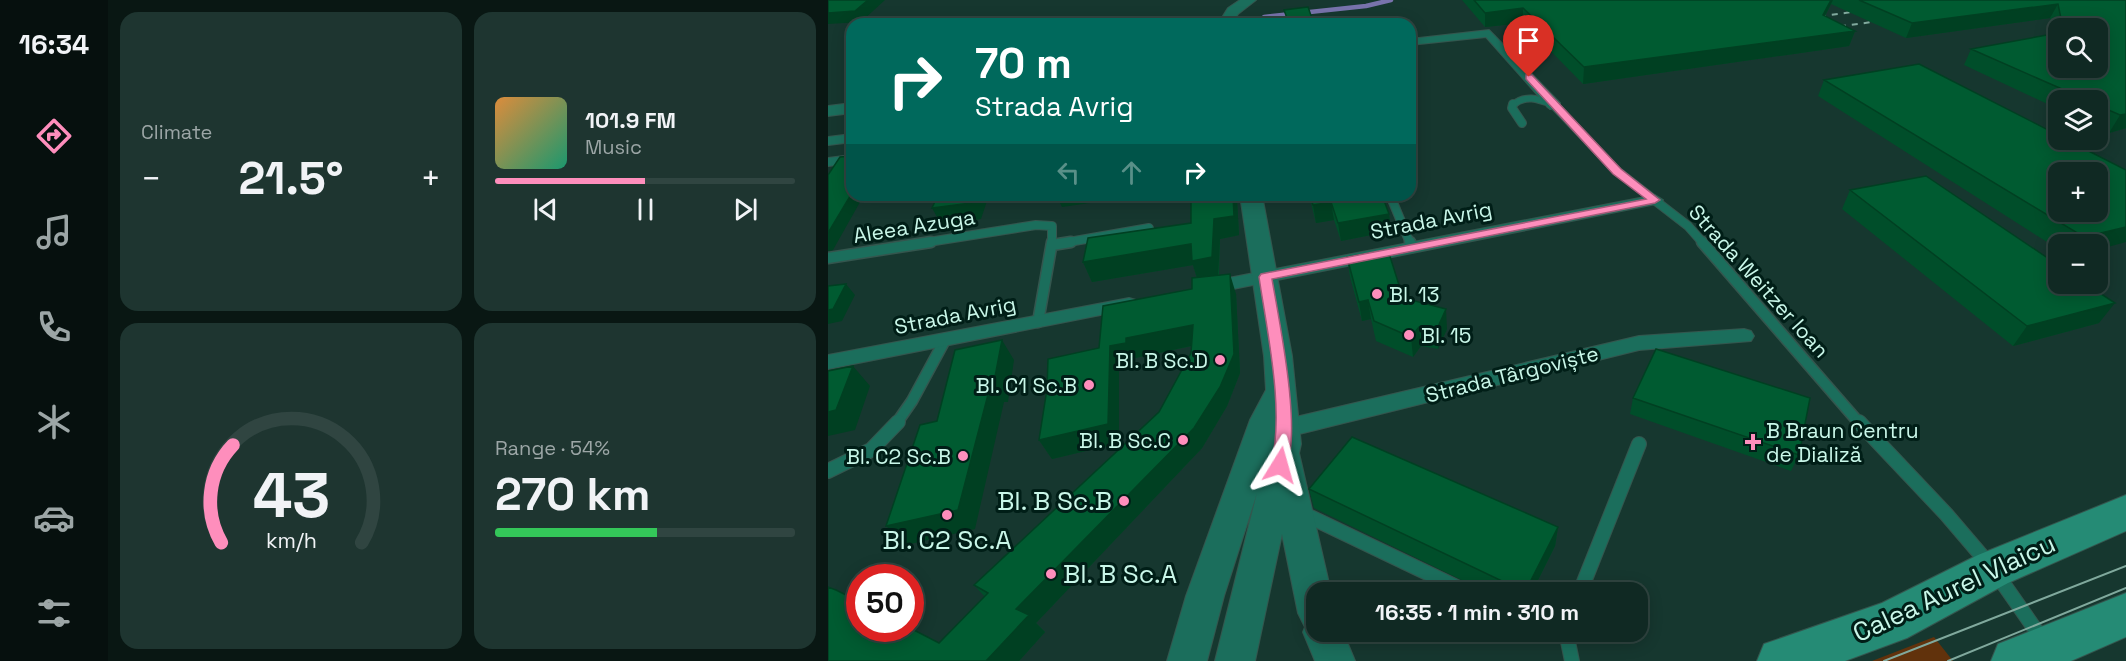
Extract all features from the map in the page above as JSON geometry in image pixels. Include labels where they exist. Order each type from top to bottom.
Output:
[{"type":"main road","points":[[1229,18],[1233,11],[1249,0]]},
{"type":"main road","points":[[1252,201],[1278,356],[1284,436],[1295,509],[1310,582]]},
{"type":"main road","points":[[1187,661],[1205,596],[1265,420],[1280,390]]},
{"type":"main road","points":[[1235,661],[1284,436]]},
{"type":"main road","name":"Calea Aurel Vlaicu","points":[[1781,661],[1891,622],[1993,569],[2126,512]]},
{"type":"main road","points":[[1170,661],[1205,596]]},
{"type":"main road","points":[[2031,654],[2126,615]]},
{"type":"main road","points":[[1327,642],[1335,661]]},
{"type":"street","name":"Strada Weitzer Ioan","points":[[1416,41],[1489,33],[1555,106]]},
{"type":"street","points":[[828,111],[846,109]]},
{"type":"street","name":"Strada Avrig","points":[[1186,292],[1655,200]]},
{"type":"street","name":"Strada Avrig","points":[[828,362],[1152,299]]},
{"type":"street","name":"Strada Târgoviște","points":[[1284,436],[1639,343],[1744,336]]},
{"type":"lane","points":[[1522,123],[1512,108],[1518,101],[1535,98],[1555,106]]},
{"type":"lane","name":"Strada Weitzer Ioan","points":[[1555,106],[1617,171],[1688,226],[1850,413],[1946,514],[1993,569],[2031,654]]},
{"type":"lane","points":[[828,141],[846,139]]},
{"type":"lane","points":[[828,162],[846,160]]},
{"type":"lane","points":[[1393,201],[1413,247]]},
{"type":"lane","name":"Aleea Azuga","points":[[828,258],[1036,225],[1052,226],[1054,231],[1052,245]]},
{"type":"lane","points":[[1038,322],[1052,245],[1149,228]]},
{"type":"lane","points":[[828,471],[859,460],[888,436],[905,416],[945,340]]},
{"type":"lane","points":[[1584,582],[1639,444]]},
{"type":"lane","points":[[1295,509],[1446,582]]},
{"type":"lane","points":[[1565,642],[1572,661]]},
{"type":"shaded area","points":[[1934,637],[1953,661],[1872,661]]},
{"type":"building","points":[[828,0],[868,0],[855,11],[828,13]]},
{"type":"building","points":[[1474,0],[1831,0],[1823,15],[1855,31],[1584,67],[1523,8],[1485,13]]},
{"type":"building","points":[[1859,0],[2126,0],[2126,114],[2120,115],[2108,110],[2108,90],[2064,90],[1971,49],[2048,35],[2048,78],[2108,78],[2108,18],[2061,18],[2058,4],[1912,23]]},
{"type":"building","points":[[1308,7],[1312,18],[1287,18],[1284,10]]},
{"type":"building","points":[[1919,64],[2048,130],[2048,150],[2087,150],[2126,170],[2126,227],[2097,234],[2079,234],[2059,222],[2108,222],[2108,162],[2048,162],[2048,215],[1824,80]]},
{"type":"building","points":[[846,156],[847,201],[828,233],[828,175],[840,157]]},
{"type":"building","points":[[1926,176],[2048,258],[2048,294],[2101,294],[2115,303],[2027,326],[1850,190]]},
{"type":"building","points":[[935,201],[972,201],[971,203],[932,208]]},
{"type":"building","points":[[1191,201],[1233,201],[1234,216],[1214,219],[1212,257],[1192,261],[1191,244],[1083,262],[1088,238],[1191,223]]},
{"type":"building","points":[[1312,201],[1384,201],[1389,214],[1338,223],[1331,202],[1313,205]]},
{"type":"building","points":[[1388,250],[1403,298],[1446,309],[1437,329],[1419,327],[1411,337],[1374,321],[1368,300],[1359,302],[1347,257]]},
{"type":"building","points":[[1230,274],[1234,354],[1220,387],[1194,428],[1016,609],[1029,615],[986,661],[828,661],[828,587],[846,595],[846,642],[924,642],[924,635],[939,643],[988,593],[974,585],[1159,412],[1191,353],[1193,325],[1126,338],[1126,343],[1110,346],[1108,424],[1039,440],[1047,389],[1048,359],[1099,348],[1103,306],[1192,289],[1192,278]]},
{"type":"building","points":[[846,284],[833,309],[828,310],[828,286]]},
{"type":"building","points":[[1002,340],[994,382],[991,383],[958,510],[886,526],[920,425],[937,421],[955,350]]},
{"type":"building","name":"B Braun Centru de Dializă","points":[[1656,349],[1810,398],[1799,455],[1633,398]]},
{"type":"building","points":[[853,366],[836,410],[828,412],[828,371]]},
{"type":"building","points":[[1352,437],[1558,527],[1530,582],[1504,582],[1309,489]]},
{"type":"waterway","points":[[1264,17],[1366,6],[1391,0]]},
{"type":"tram line","points":[[1884,661],[2126,566]]},
{"type":"tram line","points":[[1948,661],[2126,588]]},
{"type":"railway","points":[[1808,18],[1867,10]]},
{"type":"railway","points":[[1828,28],[1887,20]]},
{"type":"place","name":"Bl. 13","points":[[1377,294]]},
{"type":"place","name":"Bl. 15","points":[[1409,335]]},
{"type":"place","name":"Bl. B Sc.D","points":[[1220,360]]},
{"type":"place","name":"Bl. C1 Sc.B","points":[[1089,385]]},
{"type":"place","name":"Bl. B Sc.C","points":[[1183,440]]},
{"type":"place","name":"B Braun Centru de Dializă","points":[[1753,442]]},
{"type":"place","name":"Bl. C2 Sc.B","points":[[963,456]]},
{"type":"place","name":"Bl. B Sc.B","points":[[1124,501]]},
{"type":"place","name":"Bl. C2 Sc.A","points":[[947,515]]},
{"type":"place","name":"Bl. B Sc.A","points":[[1051,574]]},
{"type":"route","points":[[1280,465],[1285,444],[1278,356],[1265,277],[1619,205],[1655,200],[1617,171],[1529,77]]}]
